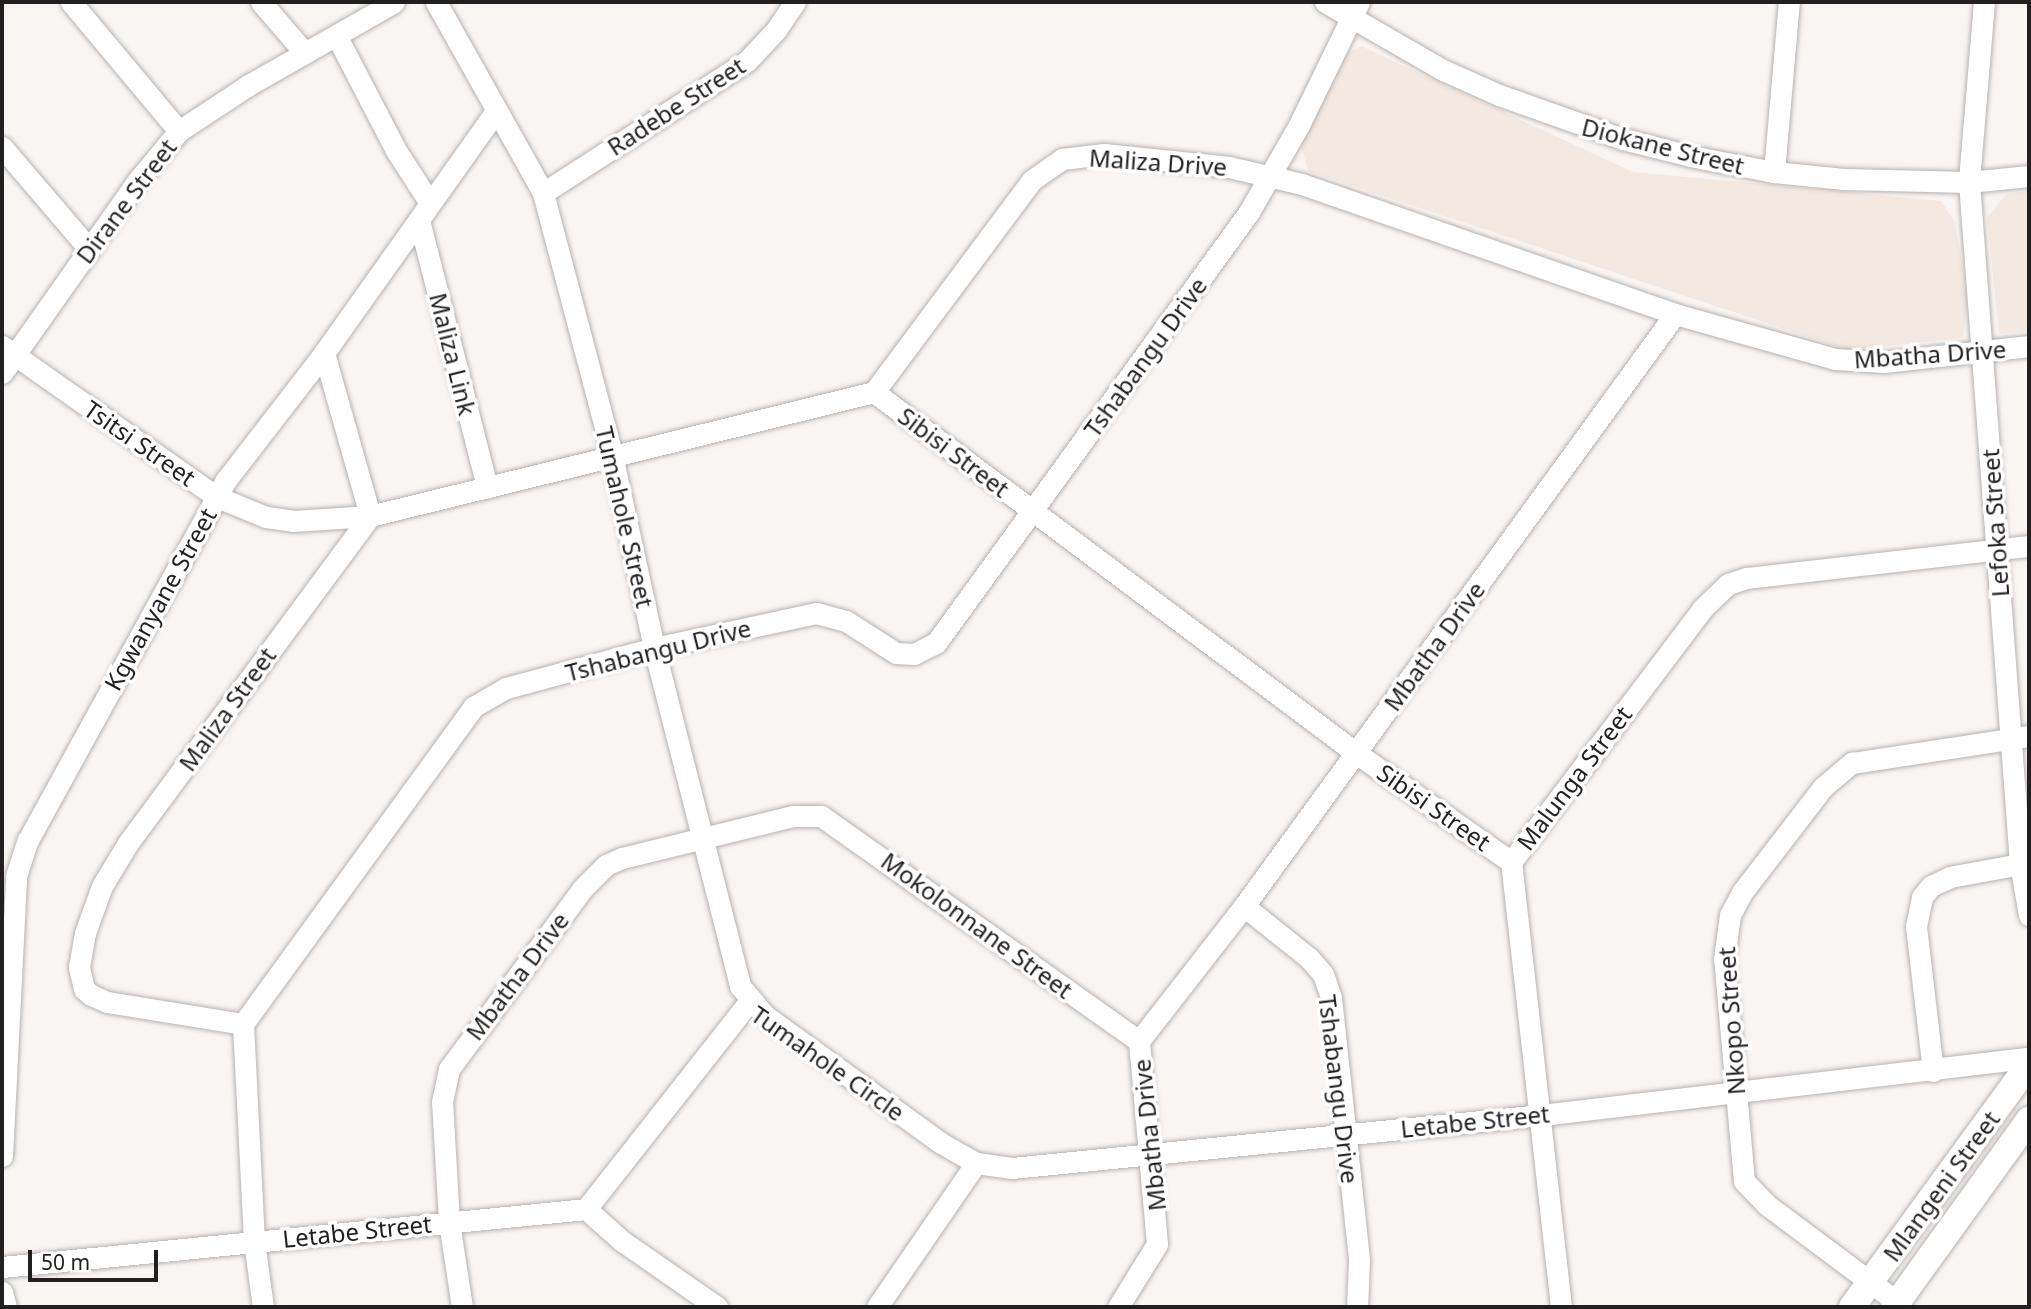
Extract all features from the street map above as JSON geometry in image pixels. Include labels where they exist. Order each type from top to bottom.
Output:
[{"type":"street","points":[[71,2],[180,131]]},
{"type":"street","points":[[261,2],[304,52]]},
{"type":"street","name":"Dirane Street","points":[[2,373],[8,351],[180,131],[304,52],[394,2]]},
{"type":"street","name":"Tumahole Street","points":[[436,2],[543,193],[612,455],[654,648],[730,959],[749,1002]]},
{"type":"street","name":"Radebe Street","points":[[543,193],[747,61],[776,30],[794,2]]},
{"type":"street","name":"Diokane Street","points":[[1325,2],[1355,10],[1443,70],[1570,122],[1690,156],[1774,172],[1969,182],[2029,176]]},
{"type":"street","points":[[1774,172],[1788,2]]},
{"type":"street","name":"Lefoka Street","points":[[1984,2],[1969,182],[1996,549],[2021,736],[2020,864],[2029,915]]},
{"type":"street","name":"Tshabangu Drive","points":[[243,1024],[473,707],[506,688],[654,648],[816,613],[846,621],[896,653],[914,654],[946,633],[1272,176],[1355,10]]},
{"type":"street","name":"Maliza Link","points":[[336,35],[397,152],[424,212],[487,487]]},
{"type":"street","name":"Kgwanyane Street","points":[[2,1156],[19,858],[217,497],[324,353],[496,111]]},
{"type":"street","points":[[2,147],[89,249]]},
{"type":"street","name":"Maliza Drive","points":[[874,392],[1046,167],[1062,159],[1104,155],[1228,167],[1272,176],[1675,314]]},
{"type":"street","name":"Mbatha Drive","points":[[1118,1307],[1157,1244],[1152,1154],[1139,1041],[1244,906],[1675,314],[1835,359],[1885,362],[2029,346]]},
{"type":"street","name":"Tsitsi Street","points":[[8,351],[217,497],[266,517],[293,522],[370,516]]},
{"type":"street","points":[[324,353],[370,516],[874,392]]},
{"type":"street","name":"Sibisi Street","points":[[874,392],[1356,753],[1511,862]]},
{"type":"street","name":"Maliza Street","points":[[243,1024],[107,1002],[91,995],[79,967],[85,933],[102,886],[128,843],[370,516]]},
{"type":"street","name":"Malunga Street","points":[[1561,1307],[1511,862],[1702,609],[1728,584],[1747,578],[2029,545]]},
{"type":"street","name":"Nkopo Street","points":[[1896,1305],[1870,1282],[1767,1205],[1744,1181],[1724,959],[1730,915],[1815,797],[1852,764],[2021,736]]},
{"type":"street","name":"Mbatha Drive","points":[[462,1307],[449,1222],[443,1086],[460,1050],[595,874],[622,858],[699,836],[813,814]]},
{"type":"street","name":"Mokolonnane Street","points":[[813,814],[833,821],[1139,1041]]},
{"type":"street","points":[[1933,1071],[1916,926],[1922,897],[1931,886],[1950,877],[2020,864]]},
{"type":"street","name":"Tshabangu Drive","points":[[1244,906],[1293,943],[1323,974],[1336,1023],[1361,1281],[1356,1307]]},
{"type":"street","name":"Tumahole Circle","points":[[586,1209],[749,1002],[941,1143],[976,1163]]},
{"type":"street","points":[[243,1024],[254,1241],[263,1307]]},
{"type":"street","name":"Letabe Street","points":[[976,1163],[1012,1168],[1541,1115],[1933,1071],[1974,1068],[2026,1072]]},
{"type":"street","name":"Mlangeni Street","points":[[1852,1307],[2026,1072]]},
{"type":"street","name":"Mlangeni Street","points":[[1896,1305],[2029,1120]]},
{"type":"street","points":[[877,1307],[976,1163]]},
{"type":"street","points":[[586,1209],[622,1241],[717,1307]]},
{"type":"street","name":"Letabe Street","points":[[2,1267],[586,1209]]},
{"type":"street","points":[[2,1292],[6,1307]]},
{"type":"shaded area","points":[[1361,46],[1633,172],[1941,201],[1955,222],[1968,297],[1963,338],[1848,350],[1308,171],[1301,145],[1338,58]]},
{"type":"shaded area","points":[[2029,191],[2029,331],[1999,334],[1987,218],[2006,194]]}]
